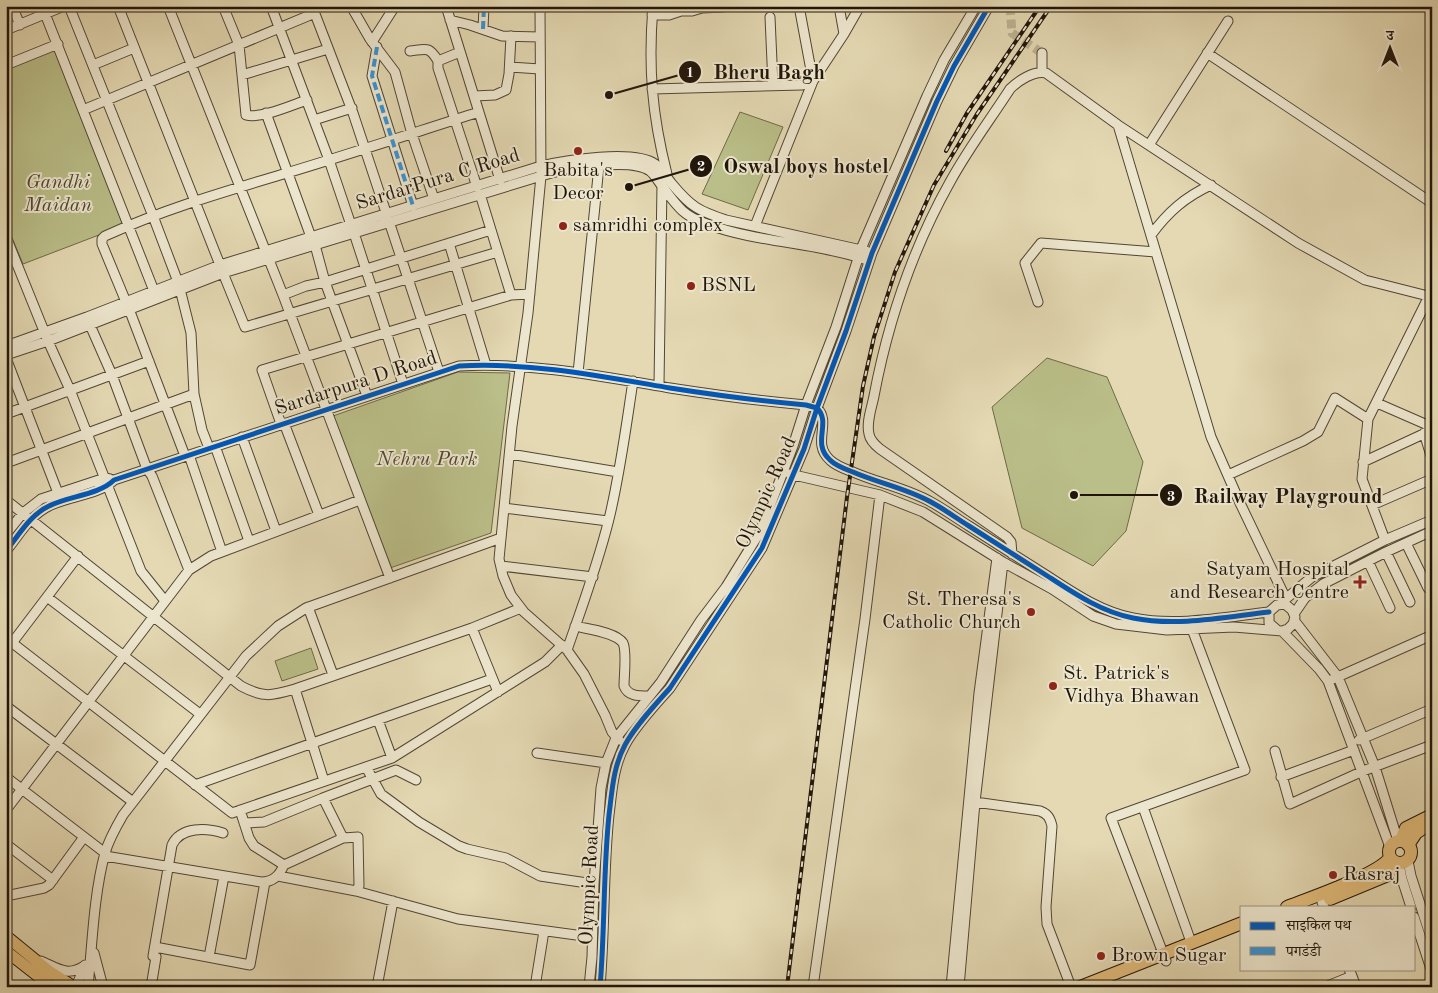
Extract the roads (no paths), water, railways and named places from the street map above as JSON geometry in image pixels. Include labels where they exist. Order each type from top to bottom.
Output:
[{"type":"highway","points":[[1319,905],[1383,878],[1390,872],[1399,852],[1403,832],[1406,828],[1432,815]]},
{"type":"highway","points":[[1290,906],[1380,868],[1399,852],[1416,833],[1432,822]]},
{"type":"highway","points":[[1102,987],[1164,958],[1191,942],[1240,924]]},
{"type":"highway","points":[[1080,987],[1240,933]]},
{"type":"main road","points":[[6,936],[75,987]]},
{"type":"main road","points":[[6,951],[48,984]]},
{"type":"street","points":[[12,6],[20,25]]},
{"type":"street","points":[[6,30],[20,25],[44,10],[64,6]]},
{"type":"street","points":[[70,6],[154,216],[179,286],[191,333],[194,394],[202,430],[212,447],[250,541]]},
{"type":"street","points":[[118,6],[245,327],[409,280],[498,252]]},
{"type":"street","points":[[168,6],[283,295],[390,578]]},
{"type":"street","points":[[223,6],[239,46],[246,115],[266,114],[307,100]]},
{"type":"street","points":[[271,6],[329,160],[403,384]]},
{"type":"street","points":[[351,6],[374,45],[395,72],[412,134],[434,199]]},
{"type":"street","points":[[395,6],[374,45],[372,76],[413,206]]},
{"type":"street","points":[[446,6],[500,180]]},
{"type":"street","points":[[484,6],[484,29]]},
{"type":"street","points":[[540,6],[541,171],[530,294],[499,559],[511,595],[520,608],[564,647],[584,674],[612,732],[625,745]]},
{"type":"street","points":[[799,6],[813,82]]},
{"type":"street","points":[[839,6],[844,34]]},
{"type":"street","points":[[755,226],[813,82],[860,6]]},
{"type":"street","name":"Olympic Road","points":[[600,987],[608,831],[614,776],[625,745],[670,688],[762,548],[764,534],[806,405],[836,327],[860,253],[927,96],[944,60],[976,6]]},
{"type":"street","name":"Olympic Road","points":[[589,987],[601,788],[606,763],[616,738],[661,682],[701,620],[764,534],[794,475],[804,449],[870,257],[937,101],[954,66],[989,6]]},
{"type":"street","points":[[659,385],[665,182],[652,89],[650,44],[652,11],[669,15],[681,11],[692,11],[702,7],[723,7]]},
{"type":"street","points":[[44,10],[154,291]]},
{"type":"street","points":[[83,110],[239,46],[280,28],[313,10],[352,108],[439,372]]},
{"type":"street","points":[[770,17],[773,86]]},
{"type":"street","points":[[450,20],[484,29],[498,35],[540,37]]},
{"type":"street","points":[[1149,145],[1228,21]]},
{"type":"street","points":[[474,96],[495,95],[506,90],[510,67],[511,36]]},
{"type":"street","points":[[6,64],[58,44]]},
{"type":"street","points":[[93,65],[134,48]]},
{"type":"street","points":[[242,75],[328,49]]},
{"type":"street","points":[[410,51],[432,50],[438,61],[438,68],[454,120],[511,295]]},
{"type":"street","points":[[438,61],[460,52]]},
{"type":"street","points":[[1042,53],[1042,72]]},
{"type":"street","points":[[1207,53],[1432,203]]},
{"type":"street","points":[[510,67],[540,69]]},
{"type":"street","points":[[1012,554],[1011,542],[1007,537],[880,449],[871,438],[868,427],[877,379],[896,310],[920,245],[937,206],[961,162],[1010,89],[1038,72],[1042,72],[1118,125],[1298,243],[1365,280],[1430,297],[1368,419],[1362,479],[1385,540]]},
{"type":"street","points":[[652,89],[802,85],[813,82]]},
{"type":"street","points":[[314,120],[352,108]]},
{"type":"street","points":[[222,552],[187,455],[102,242],[105,236],[194,200],[366,149],[479,112]]},
{"type":"street","points":[[266,114],[367,396]]},
{"type":"street","points":[[1118,125],[1211,437],[1283,601],[1289,606],[1294,617],[1338,677],[1364,738],[1375,767],[1399,852],[1402,878],[1411,906]]},
{"type":"street","name":"SardarPura C Road","points":[[6,357],[47,337],[221,269],[580,159],[633,157],[656,164],[676,206],[687,216],[708,224],[736,232],[838,252],[860,253]]},
{"type":"street","points":[[578,373],[599,166]]},
{"type":"street","name":"SardarPura C Road","points":[[389,218],[413,206],[434,199],[478,191],[500,180],[541,171],[578,167],[632,166],[650,171],[692,207],[726,220],[870,257]]},
{"type":"street","points":[[1151,235],[1166,216],[1192,194],[1211,185]]},
{"type":"street","points":[[283,295],[306,286],[365,270],[491,230]]},
{"type":"street","points":[[6,237],[109,482],[141,571],[165,601]]},
{"type":"street","points":[[449,243],[486,364]]},
{"type":"street","points":[[1038,302],[1025,262],[1041,243],[1156,252]]},
{"type":"street","name":"SardarPura C Road","points":[[6,346],[90,325],[154,291],[179,286]]},
{"type":"street","points":[[319,515],[262,370],[511,295],[530,294]]},
{"type":"street","points":[[90,325],[112,375],[147,469],[152,476],[189,570]]},
{"type":"street","points":[[6,357],[58,493]]},
{"type":"street","points":[[6,414],[149,361]]},
{"type":"street","name":"Sardarpura D Road","points":[[6,552],[31,519],[50,506],[109,482],[187,455],[459,366],[486,364],[521,366],[817,408]]},
{"type":"street","points":[[78,556],[47,598],[9,640],[232,813],[392,758],[545,662],[564,647],[575,626],[593,577],[608,521],[633,381]]},
{"type":"street","points":[[6,463],[194,394]]},
{"type":"street","points":[[1228,475],[1303,441],[1318,432],[1335,398],[1368,419]]},
{"type":"street","points":[[1377,403],[1429,430]]},
{"type":"street","points":[[817,408],[822,416],[820,441],[822,450],[824,455],[835,464],[865,478],[901,488],[931,502],[1096,606],[1131,618],[1155,621],[1190,620],[1269,612]]},
{"type":"street","points":[[1429,430],[1432,459]]},
{"type":"street","points":[[1363,462],[1429,430]]},
{"type":"street","points":[[242,437],[276,531]]},
{"type":"street","points":[[510,454],[618,472]]},
{"type":"street","points":[[784,472],[880,495],[923,512],[1000,560],[1103,620],[1116,624],[1167,630],[1234,627],[1279,630],[1291,626],[1305,598],[1322,584],[1432,531]]},
{"type":"street","points":[[1372,505],[1432,478]]},
{"type":"street","name":"Sardarpura D Road","points":[[6,534],[23,513],[42,499],[58,493],[109,482]]},
{"type":"street","points":[[813,987],[865,619],[880,495]]},
{"type":"street","points":[[6,500],[241,686],[258,694],[269,696],[295,689],[472,628],[520,608]]},
{"type":"street","points":[[6,810],[189,570],[211,556],[360,500]]},
{"type":"street","points":[[504,508],[608,521]]},
{"type":"street","points":[[1432,520],[1385,540],[1312,577],[1269,612],[1269,623],[1279,630],[1319,669],[1328,681],[1363,771],[1411,876],[1432,941]]},
{"type":"street","points":[[88,987],[97,897],[105,855],[112,833],[123,815],[246,656],[278,626],[308,607],[501,538]]},
{"type":"street","points":[[1406,543],[1428,588]]},
{"type":"street","points":[[1386,552],[1410,602]]},
{"type":"street","points":[[1014,568],[1021,559]]},
{"type":"street","points":[[959,987],[975,802],[1000,560]]},
{"type":"street","points":[[951,987],[979,692],[1000,560]]},
{"type":"street","points":[[1368,561],[1390,608]]},
{"type":"street","points":[[500,566],[593,577]]},
{"type":"street","points":[[47,598],[200,714]]},
{"type":"street","points":[[308,607],[332,672]]},
{"type":"street","points":[[575,626],[611,634],[621,641],[624,650],[624,686],[626,690],[634,695],[648,696]]},
{"type":"street","points":[[472,628],[498,692]]},
{"type":"street","points":[[1164,958],[1111,818],[1245,770],[1192,629]]},
{"type":"street","points":[[1328,681],[1432,635]]},
{"type":"street","points":[[195,785],[492,679]]},
{"type":"street","points":[[295,689],[324,781]]},
{"type":"street","points":[[6,706],[133,802]]},
{"type":"street","points":[[1281,777],[1353,747],[1364,738],[1432,709]]},
{"type":"street","points":[[378,720],[392,758]]},
{"type":"street","points":[[1274,751],[1290,804],[1363,771],[1432,745]]},
{"type":"street","points":[[537,753],[606,763]]},
{"type":"street","points":[[366,767],[381,794],[412,817],[467,849],[506,858],[540,876],[594,884]]},
{"type":"street","points":[[244,823],[264,822],[396,770],[404,772],[416,780]]},
{"type":"street","points":[[6,777],[105,855],[168,867],[268,882],[278,876],[284,865],[343,838],[358,837],[359,886],[356,891]]},
{"type":"street","points":[[323,798],[343,838]]},
{"type":"street","points":[[975,802],[1040,811],[1050,818],[1052,826],[1046,924],[1071,987]]},
{"type":"street","points":[[1143,807],[1191,942]]},
{"type":"street","points":[[240,810],[249,838],[254,846],[284,865]]},
{"type":"street","points":[[151,987],[156,957],[153,956],[172,844],[177,836],[181,834],[205,829],[223,833]]},
{"type":"street","points":[[6,896],[44,888],[53,880],[84,837]]},
{"type":"street","points":[[6,844],[53,880]]},
{"type":"street","points":[[209,957],[224,876]]},
{"type":"street","points":[[278,876],[356,891],[458,919],[591,937]]},
{"type":"street","points":[[155,947],[250,965],[265,882]]},
{"type":"street","points":[[376,987],[393,901]]},
{"type":"street","points":[[1416,930],[1418,942],[1432,972]]},
{"type":"street","points":[[535,987],[544,931]]},
{"type":"street","points":[[75,987],[92,946]]},
{"type":"street","points":[[92,946],[103,987]]},
{"type":"street","points":[[32,957],[65,971],[73,972],[84,966]]},
{"type":"street","points":[[1324,987],[1351,973],[1356,987]]},
{"type":"tunnel","points":[[1010,6],[1012,33],[1042,53]]},
{"type":"railway","points":[[946,151],[967,113],[1040,6]]},
{"type":"railway","points":[[787,987],[847,497],[863,386],[874,337],[895,272],[934,185],[977,114],[1051,6]]},
{"type":"place","name":"Bheru Bagh","points":[[609,95]]},
{"type":"place","name":"Babita's Decor","points":[[578,151]]},
{"type":"place","name":"Oswal boys hostel","points":[[629,187]]},
{"type":"place","name":"samridhi complex","points":[[563,226]]},
{"type":"place","name":"BSNL","points":[[691,286]]},
{"type":"place","name":"Railway Playground","points":[[1074,495]]},
{"type":"place","name":"Satyam Hospital and Research Centre","points":[[1360,582]]},
{"type":"place","name":"St. Theresa's Catholic Church","points":[[1031,612]]},
{"type":"place","name":"St. Patrick's Vidhya Bhawan","points":[[1053,686]]},
{"type":"place","name":"Rasraj","points":[[1333,875]]},
{"type":"place","name":"Brown Sugar","points":[[1101,956]]},
{"type":"park label","name":"Gandhi Maidan","points":[[58,194]]},
{"type":"park label","name":"Nehru Park","points":[[427,460]]}]
